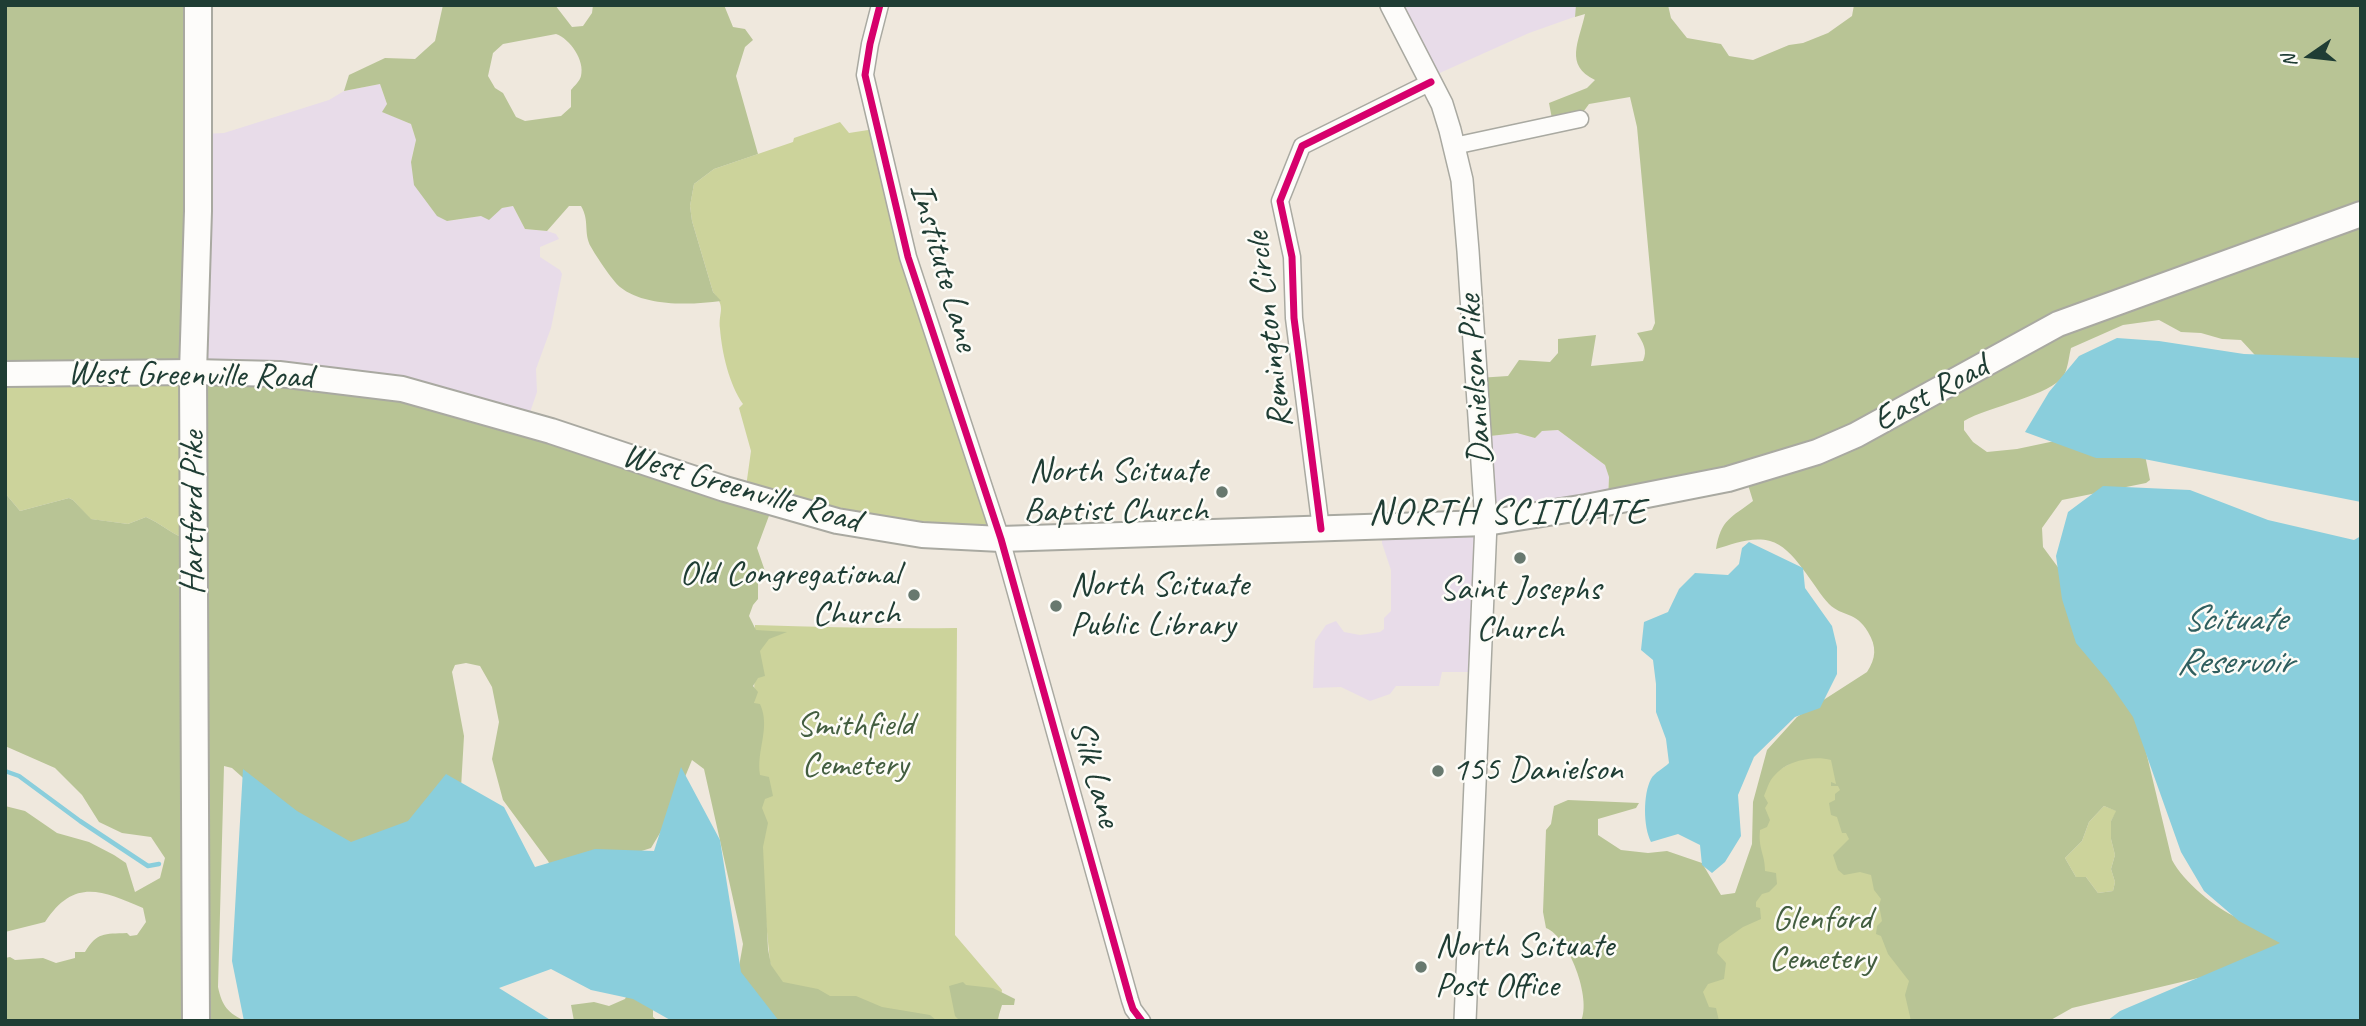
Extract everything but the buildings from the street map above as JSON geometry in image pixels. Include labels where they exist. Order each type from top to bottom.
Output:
[{"type":"highway","name":"Hartford Pike","points":[[196,1021],[193,372],[198,211],[198,5]]},
{"type":"main road","name":"Danielson Pike","points":[[1391,5],[1442,104],[1462,180],[1468,251],[1486,523],[1465,1021]]},
{"type":"main road","name":"East Road","points":[[1486,523],[1728,480],[1817,452],[1911,407],[2058,324],[2361,214]]},
{"type":"main road","name":"West Greenville Road","points":[[5,374],[279,374],[402,389],[551,431],[725,489],[837,522],[922,536],[1001,539],[1486,523]]},
{"type":"street","name":"Institute Lane","points":[[880,5],[865,75],[869,94],[908,257],[1001,539]]},
{"type":"street","name":"Remington Circle","points":[[1321,529],[1294,318],[1292,257],[1280,201],[1302,146],[1432,82]]},
{"type":"street","points":[[1454,146],[1580,119]]},
{"type":"street","name":"Silk Lane","points":[[1001,539],[1130,1000],[1142,1021]]},
{"type":"shaded area","points":[[1394,5],[1576,5],[1577,16],[1529,33],[1433,76]]},
{"type":"shaded area","points":[[380,84],[387,104],[383,112],[411,124],[416,140],[411,162],[447,221],[481,216],[513,206],[525,229],[547,231],[556,234],[559,239],[540,247],[540,257],[562,274],[551,328],[536,369],[537,392],[527,421],[199,375],[203,134],[224,133],[329,100],[344,91]]},
{"type":"shaded area","points":[[1558,430],[1605,465],[1609,477],[1608,501],[1488,522],[1481,437],[1517,433],[1535,438],[1542,431]]},
{"type":"shaded area","points":[[1482,523],[1476,672],[1442,672],[1439,686],[1396,686],[1390,694],[1370,701],[1341,687],[1313,688],[1315,641],[1326,625],[1336,621],[1344,632],[1360,635],[1384,629],[1384,618],[1391,611],[1391,570],[1382,543],[1382,528]]},
{"type":"green space","points":[[5,5],[203,5],[198,371],[342,380],[773,505],[757,548],[766,574],[758,580],[758,599],[749,616],[756,630],[787,632],[769,639],[760,651],[765,676],[758,678],[753,686],[758,692],[754,703],[760,704],[764,722],[760,775],[769,777],[773,796],[765,799],[762,808],[768,823],[763,847],[771,965],[783,982],[818,989],[830,996],[856,996],[882,1007],[930,1015],[937,1021],[773,1021],[738,972],[743,944],[704,769],[692,760],[666,823],[651,848],[561,887],[548,861],[503,800],[492,759],[499,722],[492,687],[480,666],[466,663],[455,665],[452,672],[464,736],[461,788],[383,872],[250,784],[232,768],[224,766],[218,987],[227,1008],[245,1021],[5,1021],[5,958],[43,958],[56,963],[75,958],[75,952],[85,952],[97,937],[102,935],[137,935],[146,922],[143,908],[114,896],[89,892],[78,893],[67,899],[45,922],[5,932],[5,806],[25,811],[57,833],[89,842],[114,855],[126,863],[135,892],[160,878],[165,858],[151,837],[122,833],[99,822],[82,795],[55,768],[5,746],[5,493],[20,511],[69,498],[91,519],[128,524],[146,517],[183,538],[197,375],[5,374]]},
{"type":"green space","points":[[443,5],[555,5],[572,27],[583,26],[592,13],[593,5],[724,5],[733,27],[745,29],[753,40],[745,47],[736,76],[758,154],[714,169],[694,184],[690,206],[692,221],[713,292],[721,301],[669,303],[630,294],[609,274],[591,247],[581,206],[569,206],[547,231],[525,229],[513,206],[502,208],[489,220],[481,216],[447,221],[437,216],[414,185],[411,162],[416,140],[411,124],[382,112],[387,104],[380,84],[344,91],[349,75],[385,58],[415,59],[435,41]],"holes":[[[556,34],[575,51],[581,63],[581,76],[571,90],[571,107],[561,116],[525,121],[516,117],[503,93],[495,88],[488,76],[493,53],[503,44]]]},
{"type":"green space","points":[[1576,5],[1668,5],[1671,18],[1687,38],[1721,44],[1729,56],[1753,60],[1828,33],[1852,16],[1854,5],[2361,5],[2361,386],[2266,367],[2241,340],[2181,332],[2159,320],[2123,325],[2071,348],[2064,375],[2057,382],[2033,395],[1964,421],[1964,430],[1973,442],[1987,452],[2017,449],[2088,434],[2145,455],[2150,480],[2146,483],[2062,500],[2042,528],[2043,547],[2060,570],[2136,710],[2172,860],[2192,885],[2229,914],[2250,922],[2287,928],[2274,960],[2072,1008],[2049,1021],[1911,1021],[1905,995],[1909,981],[1888,954],[1881,936],[1876,934],[1877,926],[1882,921],[1879,905],[1881,899],[1874,890],[1871,875],[1860,872],[1844,875],[1838,870],[1833,855],[1849,839],[1846,833],[1842,833],[1837,817],[1831,815],[1829,803],[1835,800],[1835,794],[1840,790],[1838,786],[1831,786],[1831,782],[1836,784],[1831,760],[1808,759],[1785,766],[1779,771],[1771,780],[1764,796],[1768,803],[1765,808],[1770,820],[1767,827],[1760,830],[1760,842],[1765,871],[1776,873],[1777,884],[1769,892],[1762,894],[1756,902],[1756,907],[1760,908],[1761,919],[1743,927],[1719,944],[1717,953],[1726,963],[1724,979],[1708,984],[1703,992],[1709,1007],[1716,1008],[1719,1021],[1581,1021],[1584,1011],[1581,984],[1563,943],[1546,928],[1543,912],[1546,830],[1551,824],[1554,806],[1568,800],[1639,803],[1636,808],[1598,819],[1598,835],[1621,850],[1648,853],[1667,851],[1702,863],[1721,895],[1735,893],[1752,844],[1753,802],[1767,750],[1797,717],[1867,672],[1874,652],[1871,637],[1863,625],[1829,604],[1795,559],[1779,545],[1756,539],[1716,549],[1724,525],[1753,501],[1745,475],[1608,501],[1609,477],[1605,465],[1558,430],[1542,431],[1535,438],[1517,433],[1481,437],[1478,378],[1508,376],[1519,360],[1550,362],[1558,353],[1558,339],[1596,335],[1591,366],[1643,361],[1645,350],[1637,333],[1652,330],[1655,323],[1637,127],[1630,97],[1589,104],[1578,119],[1553,124],[1549,103],[1587,88],[1595,80],[1585,74],[1577,60],[1577,43],[1585,14],[1575,17]],"holes":[[[2104,806],[2116,811],[2111,821],[2111,839],[2115,855],[2111,869],[2115,882],[2113,891],[2098,893],[2086,877],[2076,877],[2065,858],[2082,841],[2089,822]]]},
{"type":"green space","points":[[840,122],[849,133],[881,128],[921,279],[998,538],[745,494],[751,451],[739,408],[743,404],[724,358],[720,329],[721,306],[713,292],[692,221],[690,206],[694,184],[714,169],[793,142],[794,138]]},
{"type":"green space","points":[[5,374],[198,375],[183,538],[146,517],[128,524],[90,519],[69,498],[20,511],[5,493]]},
{"type":"green space","name":"Smithfield Cemetery","points":[[755,625],[957,628],[955,935],[1002,990],[998,1021],[869,1021],[776,986],[770,962],[753,790]]},
{"type":"green space","name":"Glenford Cemetery","points":[[1835,739],[1933,1021],[1706,1021],[1674,955],[1746,919],[1766,777]]},
{"type":"green space","points":[[2104,806],[2117,811],[2111,821],[2111,839],[2115,855],[2111,869],[2115,882],[2113,891],[2098,893],[2086,877],[2076,877],[2065,858],[2082,841],[2089,822]]},
{"type":"green space","points":[[963,982],[966,985],[993,988],[1015,999],[1014,1005],[1002,1005],[997,1021],[960,1021],[955,1016],[949,986]]},
{"type":"green space","points":[[629,990],[653,1000],[653,1017],[658,1021],[574,1021],[571,1005],[594,1002],[609,1006],[625,999]]},
{"type":"water","points":[[2117,338],[2159,341],[2244,354],[2361,358],[2361,502],[2139,458],[2096,458],[2025,432],[2049,392],[2079,356]]},
{"type":"water","name":"Scituate Reservoir","points":[[2103,486],[2190,490],[2268,520],[2354,540],[2361,536],[2361,1021],[2107,1021],[2120,1011],[2280,943],[2239,921],[2204,891],[2181,852],[2133,717],[2108,681],[2076,643],[2062,599],[2056,556],[2068,512]]},
{"type":"water","points":[[1749,542],[1803,568],[1805,588],[1832,626],[1837,647],[1837,674],[1820,708],[1795,717],[1754,757],[1738,795],[1741,836],[1725,862],[1712,873],[1702,865],[1700,845],[1678,834],[1651,842],[1648,836],[1645,810],[1648,785],[1654,775],[1669,763],[1666,739],[1656,712],[1653,660],[1641,650],[1644,622],[1668,612],[1679,589],[1695,573],[1728,575],[1739,564],[1742,548]]},
{"type":"water","points":[[681,767],[720,840],[741,972],[779,1021],[672,1021],[633,999],[591,990],[551,969],[499,988],[552,1021],[244,1021],[232,961],[243,769],[297,811],[351,842],[408,821],[446,774],[504,807],[535,867],[595,849],[654,851]]},
{"type":"waterway","points":[[5,771],[19,776],[148,866],[159,864]]},
{"type":"cycle path","points":[[880,5],[865,75],[908,257],[1001,539],[1130,1000],[1142,1021]]},
{"type":"cycle path","points":[[1321,529],[1294,318],[1292,257],[1280,201],[1302,146],[1431,82]]},
{"type":"place","name":"North Scituate Baptist Church","points":[[1222,492]]},
{"type":"place","name":"Saint Josephs Church","points":[[1520,558]]},
{"type":"place","name":"Old Congregational Church","points":[[914,595]]},
{"type":"place","name":"North Scituate Public Library","points":[[1056,606]]},
{"type":"place","name":"155 Danielson","points":[[1438,771]]},
{"type":"place","name":"North Scituate Post Office","points":[[1421,967]]},
{"type":"district","name":"NORTH SCITUATE","points":[[1508,513]]}]
